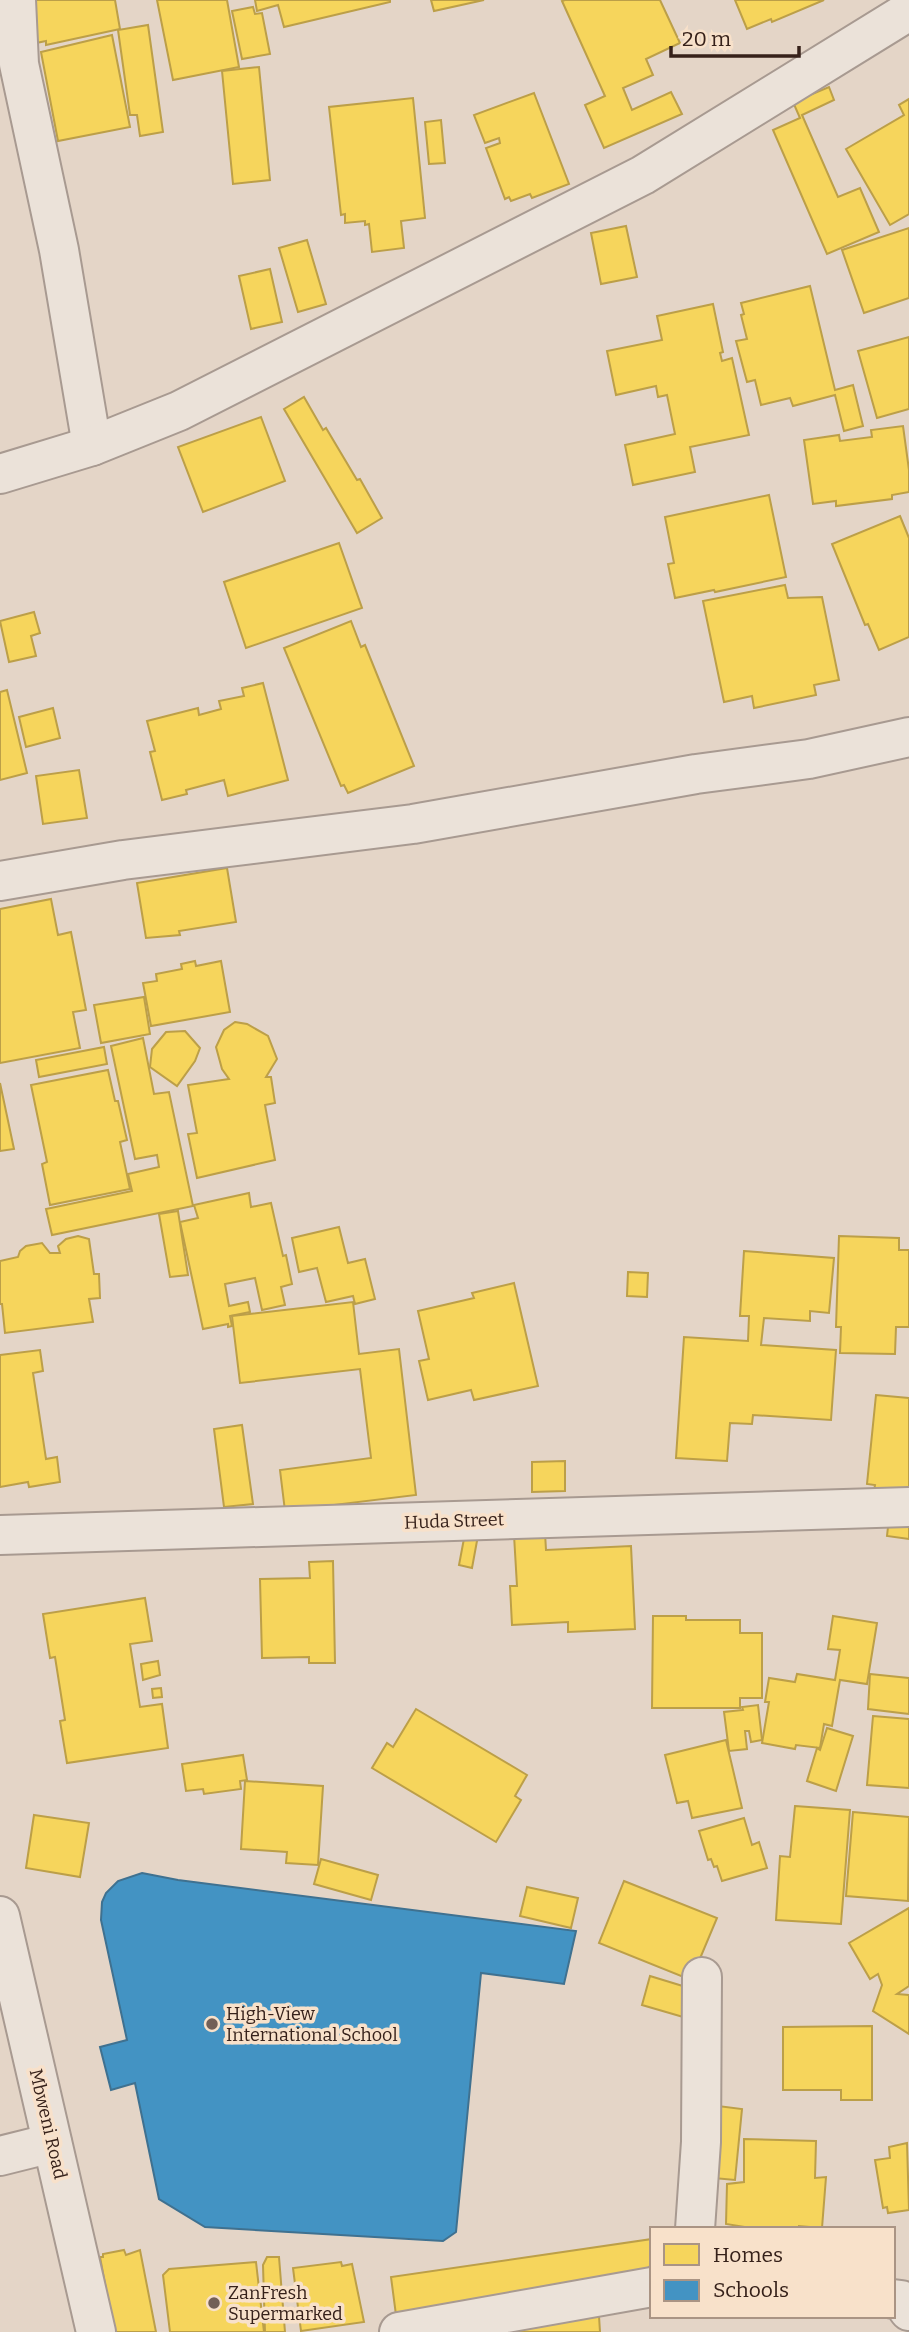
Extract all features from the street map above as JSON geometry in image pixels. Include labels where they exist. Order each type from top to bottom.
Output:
[{"type":"street","points":[[16,0],[19,64],[59,250],[92,446]]},
{"type":"street","points":[[0,474],[92,446],[179,411],[643,175],[909,11]]},
{"type":"street","points":[[0,881],[123,860],[413,824],[696,774],[809,759],[909,737]]},
{"type":"street","name":"Huda Street","points":[[0,1535],[909,1507]]},
{"type":"street","name":"Mbweni Road","points":[[0,1916],[96,2332]]},
{"type":"street","points":[[695,2227],[701,2142],[702,1977]]},
{"type":"street","points":[[0,2156],[52,2143]]},
{"type":"street","points":[[399,2332],[650,2287]]},
{"type":"street","points":[[895,2299],[901,2300],[909,2311]]},
{"type":"building: Homes","points":[[27,0],[115,0],[120,29],[46,45],[46,41],[36,43]]},
{"type":"building: Homes","points":[[157,0],[227,0],[239,67],[173,80]]},
{"type":"building: Homes","points":[[255,0],[390,2],[284,27],[278,5],[257,11]]},
{"type":"building: Homes","points":[[431,0],[484,0],[434,11]]},
{"type":"building: Homes","points":[[660,0],[680,43],[646,59],[653,75],[623,88],[632,110],[671,92],[682,114],[604,148],[585,105],[605,96],[562,1]]},
{"type":"building: Homes","points":[[735,0],[824,0],[772,22],[771,19],[747,29]]},
{"type":"building: Homes","points":[[253,7],[255,14],[262,13],[270,54],[242,59],[232,11]]},
{"type":"building: Homes","points":[[148,25],[163,132],[140,136],[137,115],[130,115],[118,30]]},
{"type":"building: Homes","points":[[112,35],[130,127],[58,141],[41,52]]},
{"type":"building: Homes","points":[[259,67],[270,180],[233,184],[222,71]]},
{"type":"building: Homes","points":[[829,87],[834,100],[802,115],[838,197],[860,188],[879,232],[827,254],[773,130],[800,118],[793,102]]},
{"type":"building: Homes","points":[[534,93],[569,184],[532,198],[530,194],[511,201],[509,197],[505,199],[486,148],[500,143],[499,138],[485,143],[474,115]]},
{"type":"building: Homes","points":[[413,98],[425,218],[401,221],[404,248],[372,252],[369,224],[365,225],[365,221],[345,223],[345,214],[341,215],[329,107]]},
{"type":"building: Homes","points":[[909,99],[909,214],[890,225],[846,149],[904,115],[899,105]]},
{"type":"building: Homes","points":[[441,120],[445,163],[429,164],[425,122]]},
{"type":"building: Homes","points":[[626,226],[637,277],[601,284],[591,233]]},
{"type":"building: Homes","points":[[909,228],[909,298],[864,313],[842,250]]},
{"type":"building: Homes","points":[[307,240],[326,304],[298,312],[279,248]]},
{"type":"building: Homes","points":[[270,269],[282,322],[251,329],[239,276]]},
{"type":"building: Homes","points":[[810,286],[835,390],[853,385],[863,426],[844,431],[835,395],[793,406],[790,398],[761,405],[755,380],[747,382],[736,341],[747,339],[741,303]]},
{"type":"building: Homes","points":[[713,304],[723,352],[720,353],[722,361],[732,358],[749,435],[690,447],[695,472],[633,485],[625,445],[675,434],[667,395],[658,397],[656,386],[616,395],[607,351],[662,340],[657,316]]},
{"type":"building: Homes","points":[[909,337],[909,409],[877,418],[858,351]]},
{"type":"building: Homes","points":[[304,397],[357,480],[360,479],[382,518],[357,533],[284,409]]},
{"type":"building: Homes","points":[[261,417],[285,481],[203,512],[178,447]]},
{"type":"building: Homes","points":[[903,426],[909,492],[892,495],[892,499],[836,506],[836,501],[813,504],[804,440],[839,435],[840,441],[872,437],[871,430]]},
{"type":"building: Homes","points":[[769,495],[786,577],[675,598],[668,564],[674,563],[665,517]]},
{"type":"building: Homes","points":[[900,516],[909,538],[909,637],[879,650],[868,624],[865,625],[832,544]]},
{"type":"building: Homes","points":[[339,543],[362,608],[246,648],[224,582]]},
{"type":"building: Homes","points":[[785,585],[788,598],[822,597],[839,680],[814,685],[816,695],[754,708],[752,696],[724,702],[703,601]]},
{"type":"building: Homes","points":[[34,612],[40,633],[31,636],[36,656],[9,662],[0,621]]},
{"type":"building: Homes","points":[[351,621],[361,647],[365,645],[414,766],[348,793],[344,785],[341,786],[284,648]]},
{"type":"building: Homes","points":[[263,683],[288,780],[228,796],[224,780],[186,790],[187,794],[162,800],[150,752],[155,751],[147,721],[198,708],[199,715],[221,709],[219,701],[244,696],[242,688]]},
{"type":"building: Homes","points":[[7,690],[27,773],[0,780],[0,692]]},
{"type":"building: Homes","points":[[53,708],[60,738],[26,747],[19,717]]},
{"type":"building: Homes","points":[[79,770],[87,818],[43,824],[36,776]]},
{"type":"building: Homes","points":[[227,868],[236,922],[179,931],[180,935],[146,938],[137,883]]},
{"type":"building: Homes","points":[[51,899],[58,935],[71,932],[86,1010],[73,1012],[80,1048],[0,1063],[0,909]]},
{"type":"building: Homes","points":[[195,961],[196,966],[221,961],[230,1012],[151,1026],[143,983],[157,981],[156,974],[182,969],[181,964]]},
{"type":"building: Homes","points":[[144,997],[150,1034],[101,1043],[94,1005]]},
{"type":"building: Homes","points":[[235,1022],[247,1024],[268,1036],[277,1059],[266,1077],[271,1077],[275,1103],[265,1105],[275,1160],[197,1178],[188,1134],[197,1133],[188,1085],[229,1079],[222,1069],[216,1047],[224,1030]]},
{"type":"building: Homes","points":[[185,1031],[200,1048],[195,1061],[177,1086],[150,1067],[152,1049],[166,1032]]},
{"type":"building: Homes","points":[[143,1038],[154,1094],[169,1092],[193,1206],[52,1235],[46,1209],[132,1191],[128,1174],[159,1167],[157,1155],[135,1159],[111,1046]]},
{"type":"building: Homes","points":[[104,1047],[107,1064],[39,1077],[36,1060]]},
{"type":"building: Homes","points":[[108,1070],[127,1140],[120,1142],[130,1189],[50,1205],[42,1164],[47,1162],[31,1085]]},
{"type":"building: Homes","points":[[0,1083],[14,1149],[0,1151]]},
{"type":"building: Homes","points":[[249,1193],[251,1207],[271,1203],[292,1284],[281,1287],[285,1305],[262,1310],[255,1278],[225,1284],[229,1306],[248,1302],[250,1312],[230,1316],[232,1326],[228,1327],[228,1324],[203,1329],[180,1222],[198,1218],[194,1205]]},
{"type":"building: Homes","points":[[178,1211],[188,1275],[170,1277],[159,1214]]},
{"type":"building: Homes","points":[[339,1227],[348,1263],[365,1259],[375,1299],[355,1304],[353,1296],[326,1302],[317,1268],[299,1272],[292,1238]]},
{"type":"building: Homes","points":[[78,1236],[89,1239],[94,1274],[99,1274],[100,1298],[89,1299],[93,1322],[5,1333],[0,1304],[0,1261],[18,1257],[26,1246],[42,1243],[50,1253],[60,1253],[58,1246],[66,1239]]},
{"type":"building: Homes","points":[[839,1236],[899,1238],[899,1250],[909,1250],[909,1327],[896,1327],[895,1354],[840,1353],[841,1327],[836,1327]]},
{"type":"building: Homes","points":[[744,1251],[834,1258],[829,1313],[810,1311],[810,1321],[764,1318],[761,1345],[836,1350],[831,1420],[753,1415],[752,1424],[730,1423],[727,1461],[676,1458],[684,1337],[748,1341],[749,1316],[740,1316]]},
{"type":"building: Homes","points":[[628,1272],[648,1273],[647,1297],[627,1296]]},
{"type":"building: Homes","points":[[514,1283],[538,1386],[474,1400],[471,1390],[428,1400],[419,1361],[429,1359],[418,1311],[474,1298],[472,1293]]},
{"type":"building: Homes","points":[[353,1302],[359,1354],[399,1349],[416,1495],[285,1511],[280,1470],[371,1458],[360,1369],[240,1383],[232,1316]]},
{"type":"building: Homes","points":[[40,1350],[43,1371],[33,1373],[46,1459],[57,1457],[60,1482],[29,1487],[28,1482],[0,1487],[0,1355]]},
{"type":"building: Homes","points":[[876,1395],[909,1398],[909,1494],[874,1491],[875,1485],[867,1484]]},
{"type":"building: Homes","points":[[242,1425],[253,1504],[224,1507],[214,1429]]},
{"type":"building: Homes","points":[[565,1461],[565,1491],[532,1492],[532,1462]]},
{"type":"building: Homes","points":[[889,1518],[909,1521],[909,1539],[887,1536]]},
{"type":"building: Homes","points":[[466,1528],[479,1530],[472,1568],[459,1565]]},
{"type":"building: Homes","points":[[545,1533],[546,1550],[631,1546],[635,1629],[568,1632],[568,1622],[512,1625],[510,1586],[517,1586],[514,1535]]},
{"type":"building: Homes","points":[[333,1561],[335,1663],[309,1663],[309,1657],[262,1658],[260,1579],[310,1578],[309,1562]]},
{"type":"building: Homes","points":[[145,1598],[152,1641],[130,1644],[140,1707],[162,1704],[168,1748],[67,1763],[60,1721],[65,1720],[55,1657],[50,1658],[43,1614]]},
{"type":"building: Homes","points":[[653,1616],[686,1616],[686,1620],[740,1620],[740,1633],[762,1633],[762,1698],[740,1698],[740,1708],[652,1708]]},
{"type":"building: Homes","points":[[833,1616],[877,1623],[867,1684],[840,1680],[832,1726],[824,1724],[820,1748],[796,1745],[795,1749],[762,1743],[769,1702],[765,1702],[769,1678],[795,1682],[797,1674],[835,1680],[840,1650],[828,1649]]},
{"type":"building: Homes","points":[[158,1661],[160,1675],[143,1680],[141,1664]]},
{"type":"building: Homes","points":[[870,1674],[909,1678],[909,1714],[868,1709]]},
{"type":"building: Homes","points":[[161,1688],[162,1697],[153,1698],[152,1689]]},
{"type":"building: Homes","points":[[758,1705],[762,1740],[751,1742],[749,1731],[745,1731],[747,1749],[729,1751],[724,1712]]},
{"type":"building: Homes","points":[[416,1709],[527,1775],[515,1796],[521,1800],[496,1842],[372,1768],[387,1743],[393,1747]]},
{"type":"building: Homes","points":[[873,1716],[909,1719],[909,1788],[867,1785]]},
{"type":"building: Homes","points":[[827,1728],[853,1736],[836,1791],[807,1781],[817,1748],[820,1750]]},
{"type":"building: Homes","points":[[726,1740],[742,1808],[692,1818],[688,1801],[677,1803],[665,1755]]},
{"type":"building: Homes","points":[[243,1755],[247,1780],[240,1781],[241,1789],[204,1794],[203,1789],[186,1791],[182,1764]]},
{"type":"building: Homes","points":[[245,1781],[323,1786],[318,1865],[286,1863],[287,1852],[241,1849]]},
{"type":"building: Homes","points":[[795,1806],[850,1810],[841,1924],[776,1920],[780,1856],[790,1857]]},
{"type":"building: Homes","points":[[853,1812],[909,1817],[908,1901],[846,1896]]},
{"type":"building: Homes","points":[[34,1815],[89,1823],[80,1877],[26,1868]]},
{"type":"building: Homes","points":[[744,1818],[752,1845],[759,1842],[767,1868],[722,1881],[717,1866],[714,1867],[711,1859],[708,1860],[699,1831]]},
{"type":"building: Homes","points":[[321,1859],[378,1875],[371,1900],[314,1884]]},
{"type":"building: Homes","points":[[624,1881],[717,1918],[691,1980],[599,1943]]},
{"type":"building: Homes","points":[[527,1887],[578,1898],[571,1928],[520,1916]]},
{"type":"building: Homes","points":[[909,1908],[909,1986],[897,1994],[909,1995],[909,2034],[873,2011],[882,1985],[878,1974],[870,1979],[849,1943]]},
{"type":"building: Homes","points":[[650,1976],[699,1991],[690,2019],[642,2005]]},
{"type":"building: Homes","points":[[872,2026],[872,2100],[841,2100],[841,2090],[783,2090],[783,2027]]},
{"type":"building: Homes","points":[[710,2105],[742,2109],[735,2180],[703,2177]]},
{"type":"building: Homes","points":[[744,2139],[816,2141],[815,2178],[826,2177],[822,2227],[745,2227],[726,2224],[727,2184],[744,2182]]},
{"type":"building: Homes","points":[[907,2143],[909,2210],[888,2213],[887,2207],[883,2208],[875,2160],[890,2158],[889,2147]]},
{"type":"building: Homes","points":[[650,2239],[650,2266],[647,2269],[396,2315],[391,2277]]},
{"type":"building: Homes","points":[[124,2250],[126,2255],[140,2250],[156,2332],[114,2332],[100,2257]]},
{"type":"building: Homes","points":[[267,2257],[279,2257],[285,2332],[265,2332],[263,2265]]},
{"type":"building: Homes","name":"ZanFresh Supermarked","points":[[256,2262],[264,2332],[170,2332],[163,2275],[169,2269]]},
{"type":"building: Homes","points":[[341,2262],[342,2266],[352,2264],[364,2322],[301,2331],[293,2268]]},
{"type":"building: Homes","points":[[599,2316],[600,2332],[520,2332],[520,2329]]},
{"type":"building: Schools","points":[[142,1873],[178,1880],[576,1931],[564,1984],[481,1973],[456,2232],[443,2241],[205,2227],[159,2199],[135,2083],[111,2090],[100,2047],[127,2040],[101,1920],[102,1902],[106,1893],[118,1881]]},
{"type":"place","name":"High-View International School","points":[[212,2024]]},
{"type":"place","name":"ZanFresh Supermarked","points":[[214,2303]]}]
